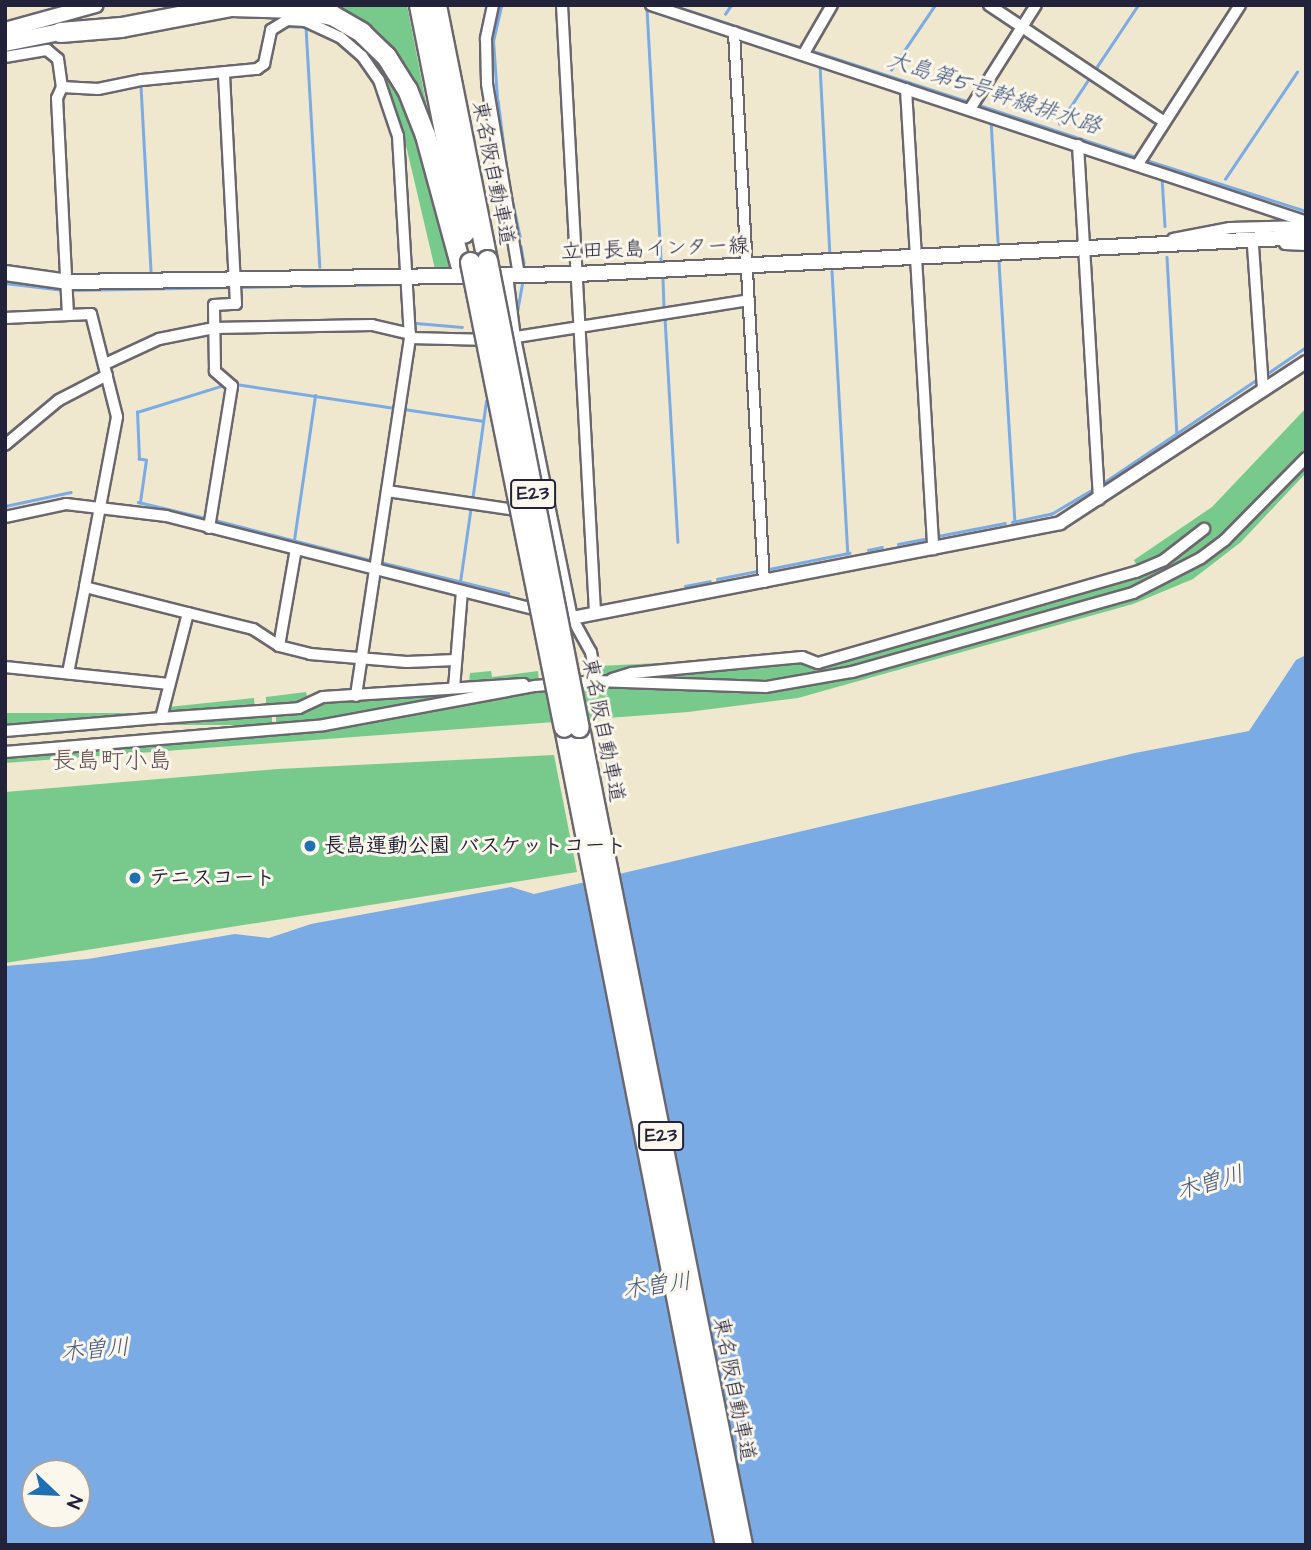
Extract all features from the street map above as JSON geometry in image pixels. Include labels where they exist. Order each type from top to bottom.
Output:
[{"type":"highway","points":[[55,19],[169,5]]},
{"type":"highway","name":"東名阪自動車道","points":[[419,5],[742,1545]]},
{"type":"highway","name":"東名阪自動車道","points":[[436,5],[469,165],[472,262],[495,388],[725,1545]]},
{"type":"highway","points":[[442,5],[469,165]]},
{"type":"highway","points":[[55,19],[121,27],[233,6],[296,8],[332,15],[361,32],[386,56],[407,89],[472,262]]},
{"type":"main road","points":[[5,30],[55,19],[96,5]]},
{"type":"main road","points":[[5,43],[55,19]]},
{"type":"main road","name":"立田長島インター線","points":[[5,273],[68,282],[577,274],[747,267],[1154,243],[1305,224]]},
{"type":"street","points":[[493,5],[486,39],[487,84],[513,275],[515,338],[572,618],[578,635],[591,652],[601,681]]},
{"type":"street","points":[[562,5],[595,614]]},
{"type":"street","points":[[651,5],[734,32],[805,50],[906,89],[971,105],[1079,145],[1139,160],[1305,224]]},
{"type":"street","points":[[805,50],[832,5]]},
{"type":"street","points":[[989,5],[1163,121]]},
{"type":"street","points":[[971,105],[1036,5]]},
{"type":"street","points":[[1139,160],[1240,5]]},
{"type":"street","points":[[62,87],[99,89],[142,79],[261,68],[271,30],[287,20],[325,27],[362,56],[379,80],[398,136],[410,336],[356,696]]},
{"type":"street","points":[[734,32],[764,582]]},
{"type":"street","points":[[5,57],[52,51],[62,87],[57,98],[68,314]]},
{"type":"street","points":[[209,528],[232,386],[215,371],[214,305],[236,304],[225,72]]},
{"type":"street","points":[[906,89],[933,549]]},
{"type":"street","points":[[1079,145],[1099,499]]},
{"type":"street","points":[[1154,243],[1168,247],[1306,245]]},
{"type":"street","points":[[1252,246],[1263,390]]},
{"type":"street","points":[[5,445],[58,400],[159,338],[214,328],[372,325],[410,336],[470,342],[580,329],[749,300]]},
{"type":"street","points":[[5,318],[91,314],[117,417],[68,673]]},
{"type":"street","points":[[5,517],[52,505],[166,516],[572,618],[1048,527],[1099,499],[1306,362]]},
{"type":"street","points":[[5,752],[324,724],[535,686],[601,681],[727,687],[808,682],[1133,593],[1201,558],[1225,540],[1306,458]]},
{"type":"street","points":[[387,491],[551,515]]},
{"type":"street","points":[[601,681],[632,673],[802,657],[818,663],[1136,572],[1164,560],[1204,529]]},
{"type":"street","points":[[279,646],[296,550]]},
{"type":"street","points":[[85,587],[253,629],[279,646],[310,654],[407,662],[456,660]]},
{"type":"street","points":[[454,688],[462,592]]},
{"type":"street","points":[[160,718],[188,613]]},
{"type":"street","points":[[5,667],[169,684]]},
{"type":"street","points":[[5,731],[299,708],[323,697],[513,682],[535,686]]},
{"type":"green space","points":[[311,5],[407,5],[439,169],[396,60]]},
{"type":"green space","points":[[314,16],[354,35],[393,78],[428,175],[450,269],[435,269],[404,137],[384,79],[359,43]]},
{"type":"green space","points":[[1306,408],[1306,453],[1199,555],[1146,583],[808,677],[730,682],[628,678],[801,661],[819,666],[1166,562],[1210,528],[1207,525],[1182,546],[1138,568],[1134,560],[1212,507]]},
{"type":"green space","points":[[1306,465],[1306,473],[1241,542],[1193,579],[1133,604],[798,698],[688,712],[5,763],[5,757],[323,731],[531,691],[601,685],[766,692],[855,677],[1136,598],[1168,583],[1224,548]]},
{"type":"green space","points":[[679,662],[679,668],[606,676],[599,672],[599,666]]},
{"type":"green space","points":[[491,671],[492,677],[538,671],[539,680],[469,682],[470,673]]},
{"type":"green space","points":[[504,687],[324,720],[276,725],[276,713],[322,700]]},
{"type":"green space","points":[[306,692],[308,700],[295,705],[266,707],[266,697]]},
{"type":"green space","points":[[254,698],[255,708],[167,717],[165,707]]},
{"type":"green space","points":[[5,713],[272,713],[272,725],[5,725]]},
{"type":"green space","points":[[554,755],[577,872],[5,963],[5,792],[278,769]]},
{"type":"water","name":"木曽川","points":[[1306,655],[1306,1545],[5,1545],[5,966],[88,959],[235,934],[269,938],[311,924],[511,887],[534,894],[1135,753],[1249,731],[1296,660]]},
{"type":"waterway","points":[[497,98],[493,41],[501,5]]},
{"type":"waterway","name":"大島第5号幹線排水路","points":[[672,5],[803,48]]},
{"type":"waterway","points":[[725,14],[731,5]]},
{"type":"waterway","points":[[891,70],[935,5]]},
{"type":"waterway","points":[[1094,71],[1138,5]]},
{"type":"waterway","points":[[647,9],[661,260]]},
{"type":"waterway","points":[[285,26],[306,27],[320,267]]},
{"type":"waterway","name":"大島第5号幹線排水路","points":[[810,50],[970,102]]},
{"type":"waterway","points":[[820,65],[830,253]]},
{"type":"waterway","points":[[1225,179],[1297,72]]},
{"type":"waterway","points":[[1059,124],[1090,77]]},
{"type":"waterway","points":[[141,86],[151,271]]},
{"type":"waterway","points":[[498,100],[507,170]]},
{"type":"waterway","name":"大島第5号幹線排水路","points":[[976,104],[1139,158]]},
{"type":"waterway","points":[[991,120],[998,242]]},
{"type":"waterway","name":"大島第5号幹線排水路","points":[[1146,160],[1306,211]]},
{"type":"waterway","points":[[1162,177],[1165,226]]},
{"type":"waterway","points":[[509,185],[520,236]]},
{"type":"waterway","points":[[521,246],[524,263]]},
{"type":"waterway","points":[[1167,257],[1177,434]]},
{"type":"waterway","points":[[999,262],[1015,521]]},
{"type":"waterway","points":[[832,271],[848,554]]},
{"type":"waterway","points":[[663,279],[664,310]]},
{"type":"waterway","points":[[5,283],[64,290]]},
{"type":"waterway","points":[[517,312],[522,283]]},
{"type":"waterway","points":[[302,286],[401,284]]},
{"type":"waterway","points":[[241,287],[291,286]]},
{"type":"waterway","points":[[73,290],[232,287]]},
{"type":"waterway","points":[[665,318],[678,542]]},
{"type":"waterway","points":[[416,323],[462,327]]},
{"type":"waterway","points":[[522,344],[529,382]]},
{"type":"waterway","points":[[1265,375],[1306,347]]},
{"type":"waterway","points":[[1103,483],[1255,381]]},
{"type":"waterway","points":[[236,384],[394,408]]},
{"type":"waterway","points":[[140,502],[146,460],[139,459],[137,412],[224,385]]},
{"type":"waterway","points":[[294,540],[315,396]]},
{"type":"waterway","points":[[472,501],[486,401]]},
{"type":"waterway","points":[[404,409],[483,421]]},
{"type":"waterway","points":[[1012,522],[1051,514],[1090,491]]},
{"type":"waterway","points":[[5,506],[71,492]]},
{"type":"waterway","points":[[138,502],[206,518]]},
{"type":"waterway","points":[[460,582],[471,506]]},
{"type":"waterway","points":[[215,520],[371,560]]},
{"type":"waterway","points":[[938,536],[1005,523]]},
{"type":"waterway","points":[[898,544],[924,539]]},
{"type":"waterway","points":[[868,550],[882,547]]},
{"type":"waterway","points":[[769,569],[849,553]]},
{"type":"waterway","points":[[380,562],[508,593]]},
{"type":"waterway","points":[[717,579],[757,571]]},
{"type":"waterway","points":[[685,586],[710,581]]},
{"type":"place","name":"長島運動公園 バスケットコート","points":[[310,846]]},
{"type":"place","name":"テニスコート","points":[[135,878]]},
{"type":"district","name":"長島町小島","points":[[112,762]]}]
